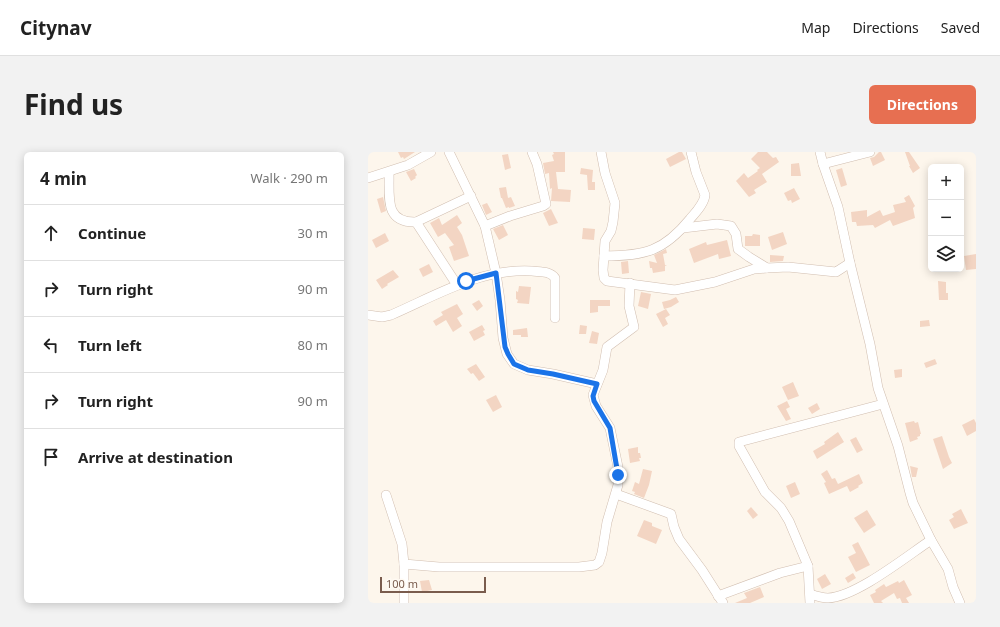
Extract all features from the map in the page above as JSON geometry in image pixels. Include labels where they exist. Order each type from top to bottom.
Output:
[{"type":"street","points":[[368,178],[408,165],[431,152]]},
{"type":"street","points":[[449,152],[485,226],[496,273],[505,347],[514,364],[528,370],[597,384]]},
{"type":"street","points":[[485,226],[546,204],[537,164],[532,152]]},
{"type":"street","points":[[601,152],[605,173],[615,202],[614,222],[605,241],[603,270],[605,280],[607,281],[630,283],[669,290],[715,282],[754,269],[788,267],[832,272],[839,271],[850,263]]},
{"type":"street","points":[[604,256],[633,255],[648,252],[666,243],[683,228],[702,205],[706,195],[696,172],[691,152]]},
{"type":"street","points":[[820,152],[838,207],[870,344],[878,388],[898,446],[913,504],[931,540],[948,569],[953,587],[960,603]]},
{"type":"street","points":[[823,164],[870,152]]},
{"type":"street","points":[[389,172],[391,207],[393,214],[399,219],[409,222],[416,222],[471,196]]},
{"type":"street","points":[[416,222],[457,285]]},
{"type":"street","points":[[683,228],[717,224],[732,226],[736,234],[738,249],[767,268]]},
{"type":"street","points":[[368,315],[382,317],[391,315],[457,285],[496,273],[526,271],[550,273],[553,276],[555,280],[555,318]]},
{"type":"street","points":[[404,564],[439,567],[579,567],[595,565],[599,562],[607,522],[616,494],[618,475],[610,428],[594,401],[593,396],[603,370],[607,347],[634,327],[629,306],[630,283]]},
{"type":"street","points":[[884,404],[748,439],[739,442],[738,446],[761,486],[781,508],[789,521],[808,566],[810,599],[829,598],[848,592],[884,572],[931,540]]},
{"type":"street","points":[[616,494],[671,514],[679,539],[721,599],[780,573],[808,566]]},
{"type":"street","points":[[386,495],[402,544],[404,564],[404,603]]},
{"type":"building","points":[[398,152],[415,152],[404,159],[403,157],[401,158]]},
{"type":"building","points":[[553,152],[565,152],[565,172],[556,172],[558,189],[571,190],[570,202],[551,201],[552,188],[550,189],[549,173],[545,174],[543,163],[554,161],[552,155],[554,154]]},
{"type":"building","points":[[679,152],[682,152],[686,159],[670,167],[666,159]]},
{"type":"building","points":[[758,152],[767,152],[773,158],[776,157],[779,162],[762,174],[767,182],[754,190],[756,193],[749,197],[736,181],[744,173],[748,178],[758,171],[757,170],[760,168],[751,159]]},
{"type":"building","points":[[881,152],[885,160],[873,166],[870,158],[874,157]]},
{"type":"building","points":[[905,152],[909,152],[920,168],[913,173],[909,166]]},
{"type":"building","points":[[508,154],[511,168],[505,170],[502,155]]},
{"type":"building","points":[[799,163],[801,176],[791,176],[791,164]]},
{"type":"building","points":[[581,168],[593,170],[592,182],[595,182],[595,190],[588,190],[587,175],[580,174]]},
{"type":"building","points":[[842,168],[847,185],[841,187],[836,170]]},
{"type":"building","points":[[414,169],[417,175],[415,177],[416,178],[411,181],[406,172]]},
{"type":"building","points":[[506,187],[508,198],[511,197],[515,206],[509,208],[506,208],[501,198],[499,188]]},
{"type":"building","points":[[794,188],[800,199],[792,203],[791,200],[788,201],[784,193]]},
{"type":"building","points":[[909,195],[915,206],[913,208],[915,218],[893,226],[890,220],[875,228],[873,225],[857,226],[856,222],[852,222],[851,212],[867,210],[867,217],[880,210],[883,216],[895,212],[893,205],[906,202],[904,198]]},
{"type":"building","points":[[383,197],[386,211],[381,213],[377,199]]},
{"type":"building","points":[[487,203],[492,212],[486,215],[482,205]]},
{"type":"building","points":[[551,209],[558,223],[549,226],[543,213]]},
{"type":"building","points":[[457,215],[462,223],[457,227],[462,235],[469,256],[454,261],[449,247],[454,245],[445,233],[438,237],[430,223],[439,218],[442,225]]},
{"type":"building","points":[[503,225],[508,235],[499,240],[493,229]]},
{"type":"building","points":[[583,228],[595,229],[594,240],[582,239]]},
{"type":"building","points":[[783,232],[787,244],[772,250],[768,237]]},
{"type":"building","points":[[385,233],[389,241],[376,248],[372,240]]},
{"type":"building","points":[[753,234],[760,235],[760,246],[745,246],[745,236],[752,236]]},
{"type":"building","points":[[727,240],[731,256],[719,259],[718,254],[694,263],[689,249],[706,242],[707,245]]},
{"type":"building","points":[[666,249],[667,253],[663,254],[665,265],[667,266],[665,266],[665,271],[653,273],[652,268],[650,268],[649,261],[657,263],[654,255]]},
{"type":"building","points":[[976,254],[976,269],[966,270],[964,256]]},
{"type":"building","points":[[770,255],[784,256],[783,261],[770,262]]},
{"type":"building","points":[[628,261],[629,273],[622,274],[621,262]]},
{"type":"building","points":[[429,264],[433,272],[423,277],[419,269]]},
{"type":"building","points":[[393,270],[399,277],[387,284],[388,285],[382,289],[376,280]]},
{"type":"building","points":[[938,281],[946,282],[946,293],[948,293],[948,300],[939,300]]},
{"type":"building","points":[[519,286],[531,287],[529,304],[517,303],[518,300],[516,299],[516,291],[518,292]]},
{"type":"building","points":[[641,292],[651,294],[648,309],[638,306]]},
{"type":"building","points":[[676,297],[679,302],[664,309],[662,302]]},
{"type":"building","points":[[479,300],[483,306],[477,311],[472,304]]},
{"type":"building","points":[[590,300],[610,300],[610,306],[598,306],[598,312],[590,313]]},
{"type":"building","points":[[457,304],[463,314],[457,318],[462,326],[453,332],[446,320],[436,326],[433,321],[443,315],[441,312]]},
{"type":"building","points":[[666,309],[670,315],[665,318],[668,324],[663,327],[656,314]]},
{"type":"building","points":[[929,320],[930,326],[920,327],[920,321]]},
{"type":"building","points":[[482,325],[485,330],[483,331],[485,335],[474,341],[469,332]]},
{"type":"building","points":[[580,325],[587,326],[586,334],[579,334]]},
{"type":"building","points":[[527,328],[528,337],[513,335],[513,330]]},
{"type":"building","points":[[592,331],[599,333],[597,344],[589,343]]},
{"type":"building","points":[[935,359],[937,364],[926,368],[924,363]]},
{"type":"building","points":[[476,364],[485,377],[479,381],[473,373],[471,374],[467,369]]},
{"type":"building","points":[[902,369],[902,377],[895,378],[894,370]]},
{"type":"building","points":[[793,382],[799,396],[788,400],[782,387]]},
{"type":"building","points":[[496,395],[502,407],[493,412],[486,400]]},
{"type":"building","points":[[787,401],[790,407],[786,409],[791,419],[786,421],[777,406]]},
{"type":"building","points":[[817,403],[820,409],[812,414],[808,408]]},
{"type":"building","points":[[974,419],[976,423],[976,431],[967,436],[962,425]]},
{"type":"building","points":[[914,421],[915,423],[918,422],[921,434],[917,437],[918,439],[910,442],[905,423]]},
{"type":"building","points":[[838,432],[844,442],[817,459],[813,451],[825,444],[824,442]]},
{"type":"building","points":[[942,436],[952,463],[943,469],[933,439]]},
{"type":"building","points":[[856,437],[863,450],[857,453],[850,440]]},
{"type":"building","points":[[638,447],[638,453],[640,453],[641,458],[639,458],[640,461],[630,463],[628,449]]},
{"type":"building","points":[[910,466],[918,468],[916,477],[912,477]]},
{"type":"building","points":[[643,469],[652,471],[644,498],[634,494],[635,492],[632,491],[635,482],[639,484]]},
{"type":"building","points":[[827,470],[832,479],[835,478],[838,484],[859,474],[863,483],[850,492],[847,486],[829,494],[824,483],[826,482],[821,474]]},
{"type":"building","points":[[795,482],[800,494],[791,498],[786,486]]},
{"type":"building","points":[[751,507],[758,515],[753,519],[747,511]]},
{"type":"building","points":[[961,509],[968,523],[954,529],[949,520],[954,517],[952,514]]},
{"type":"building","points":[[867,510],[876,525],[864,533],[854,518]]},
{"type":"building","points":[[644,520],[652,523],[652,526],[662,530],[656,544],[637,536]]},
{"type":"building","points":[[858,542],[870,565],[856,572],[848,557],[856,553],[852,545]]},
{"type":"building","points":[[853,573],[856,578],[848,583],[845,578]]},
{"type":"building","points":[[825,574],[831,584],[822,589],[817,579]]},
{"type":"building","points":[[429,580],[432,590],[422,592],[420,581]]},
{"type":"building","points":[[904,580],[912,595],[906,598],[909,603],[902,603],[900,598],[897,599],[894,593],[881,601],[883,603],[874,603],[870,595],[876,592],[875,590],[884,584],[886,587],[898,581],[899,583]]},
{"type":"building","points":[[760,587],[764,597],[750,603],[735,603],[747,598],[744,593]]},
{"type":"route","points":[[466,281],[496,273],[503,338],[505,347],[514,364],[528,370],[597,384],[593,396],[594,401],[610,428],[618,467],[618,475]]}]
